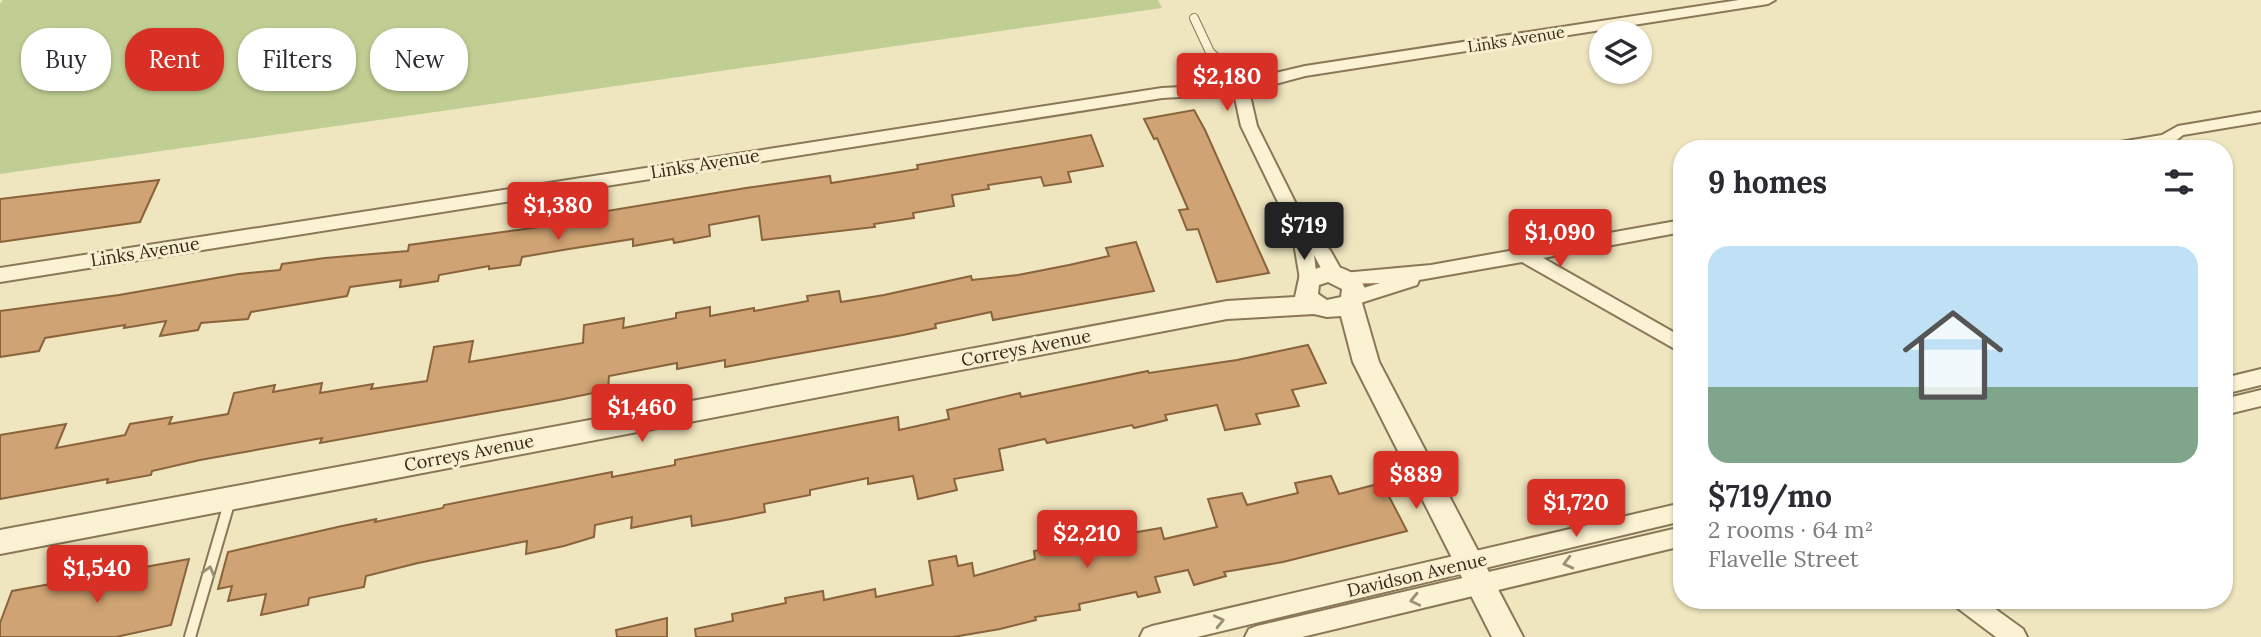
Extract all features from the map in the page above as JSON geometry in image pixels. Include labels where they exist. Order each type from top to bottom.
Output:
[{"type":"street","name":"Links Avenue","points":[[0,275],[1768,0]]},
{"type":"street","points":[[1239,81],[1249,126]]},
{"type":"street","points":[[1215,84],[1249,126],[1301,231],[1313,294],[1366,362],[1508,637]]},
{"type":"street","points":[[2161,140],[2178,131],[2261,117]]},
{"type":"street","points":[[1313,294],[1320,274],[1346,289],[1673,228]]},
{"type":"street","points":[[1301,231],[1324,255],[1346,289],[1366,362]]},
{"type":"street","points":[[1526,256],[1673,341]]},
{"type":"street","points":[[1313,294],[1338,309],[1346,289]]},
{"type":"street","name":"Correys Avenue","points":[[0,542],[1313,294]]},
{"type":"street","points":[[2233,384],[2261,377]]},
{"type":"street","points":[[2233,405],[2261,398]]},
{"type":"street","name":"Davidson Avenue","points":[[1257,637],[1673,515]]},
{"type":"street","name":"Davidson Avenue","points":[[1152,637],[1475,573],[1673,538]]},
{"type":"street","points":[[1976,609],[2015,637]]},
{"type":"lane","points":[[1194,18],[1210,52],[1215,84]]},
{"type":"lane","points":[[1210,52],[1239,81]]},
{"type":"lane","points":[[190,637],[230,498]]},
{"type":"green space","points":[[3,0],[1158,0],[1162,8],[0,174],[0,4]]},
{"type":"building","points":[[1194,110],[1269,273],[1217,282],[1198,229],[1187,230],[1179,210],[1188,209],[1157,138],[1154,139],[1144,119]]},
{"type":"building","points":[[1091,135],[1103,166],[1068,172],[1071,182],[1044,186],[1041,177],[988,185],[989,189],[952,195],[954,206],[913,213],[914,218],[874,224],[875,227],[762,240],[759,216],[709,225],[710,236],[674,243],[673,239],[633,246],[633,239],[569,249],[522,257],[520,265],[489,269],[489,266],[439,275],[438,281],[400,287],[401,280],[350,287],[347,296],[251,312],[248,319],[201,323],[198,330],[160,336],[166,321],[124,328],[125,325],[45,338],[39,351],[0,357],[0,311],[280,270],[282,264],[408,251],[409,245],[539,227],[540,222],[746,188],[830,176],[831,183],[875,176],[918,169],[917,165]]},
{"type":"building","points":[[159,180],[140,222],[0,242],[0,199]]},
{"type":"building","points":[[1136,242],[1154,291],[993,320],[991,312],[935,324],[936,328],[903,335],[725,367],[725,360],[677,369],[677,363],[609,376],[608,390],[559,400],[320,443],[322,438],[200,460],[152,471],[151,475],[107,483],[108,479],[0,499],[0,435],[66,424],[56,448],[125,435],[130,424],[172,417],[169,424],[228,414],[234,393],[275,385],[273,392],[322,383],[320,393],[373,384],[371,389],[427,381],[434,347],[473,341],[469,362],[583,343],[584,325],[624,318],[623,328],[676,318],[676,313],[710,307],[710,316],[754,308],[754,311],[808,301],[807,296],[839,291],[841,302],[971,276],[972,280],[1018,275],[1069,265],[1109,256],[1106,248]]},
{"type":"building","points":[[1308,345],[1326,383],[1292,390],[1299,406],[1256,414],[1260,424],[1225,430],[1217,405],[1165,415],[1167,420],[1134,428],[1132,425],[1047,443],[1045,439],[999,449],[1003,470],[954,479],[957,490],[918,499],[913,476],[868,484],[868,478],[810,490],[810,495],[764,504],[765,512],[692,526],[691,516],[631,528],[632,517],[595,525],[594,537],[564,546],[526,554],[527,541],[366,576],[364,587],[309,598],[308,605],[261,615],[266,594],[228,601],[232,586],[218,589],[228,552],[342,526],[376,519],[375,522],[443,508],[444,505],[612,472],[612,477],[675,465],[675,460],[898,417],[899,430],[949,419],[947,410],[1020,393],[1021,397],[1148,371],[1149,373],[1237,360]]},
{"type":"building","points":[[1331,476],[1339,494],[1382,483],[1407,531],[1283,562],[1224,572],[1226,576],[1194,585],[1188,570],[1155,577],[1160,592],[1138,597],[1136,592],[1079,604],[1080,610],[1035,617],[1036,620],[1000,629],[953,637],[696,637],[695,629],[733,621],[732,614],[786,603],[785,598],[823,591],[824,600],[875,589],[876,597],[933,585],[929,561],[956,556],[958,566],[972,563],[974,576],[1035,559],[1034,551],[1073,543],[1161,528],[1164,539],[1217,527],[1208,499],[1242,493],[1247,505],[1298,493],[1295,483]]},
{"type":"building","points":[[189,559],[171,625],[116,637],[0,637],[0,623],[12,591]]},
{"type":"building","points":[[667,618],[667,637],[617,637],[616,630]]}]
